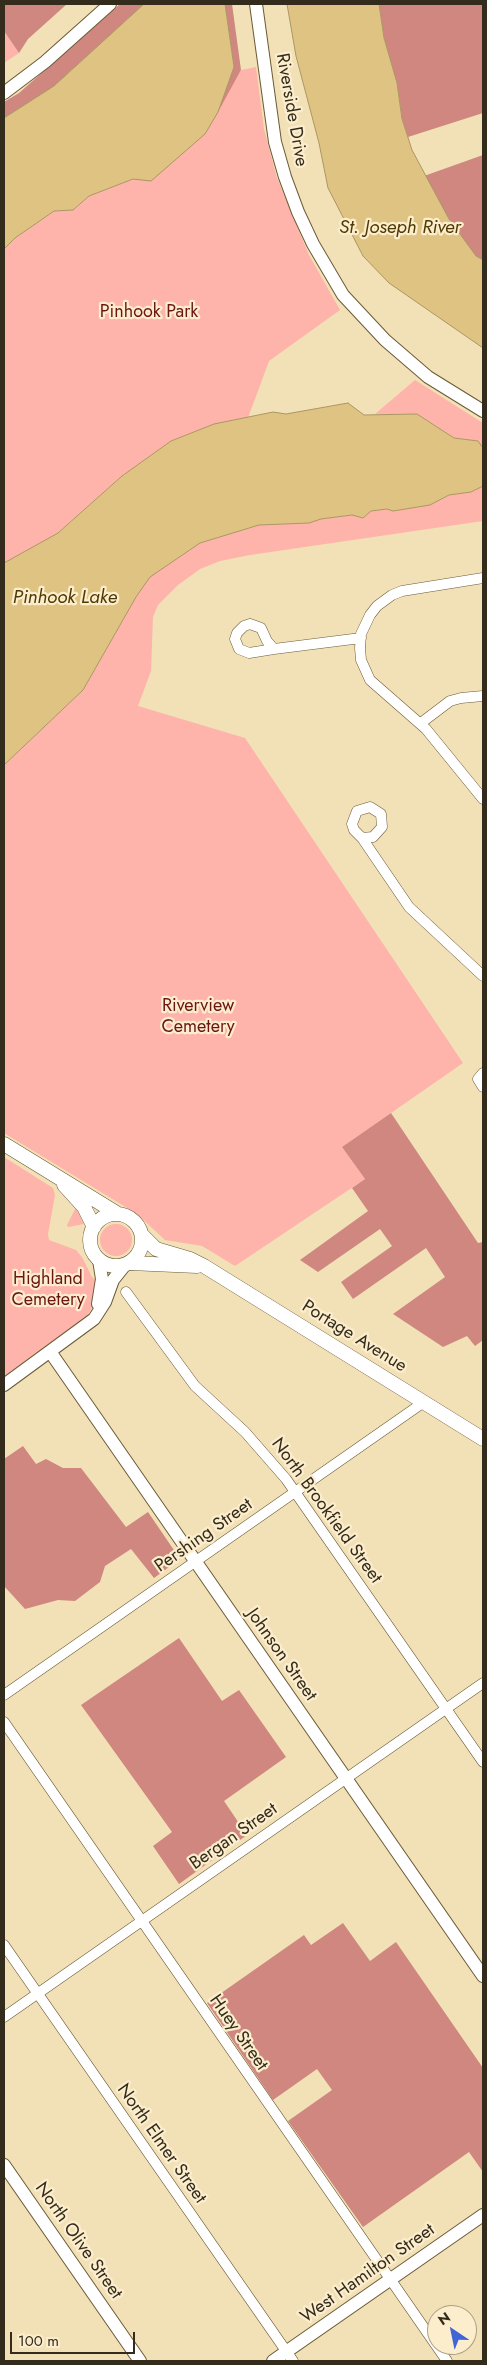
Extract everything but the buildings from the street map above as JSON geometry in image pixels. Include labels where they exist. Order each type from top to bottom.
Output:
[{"type":"main road","points":[[4,1144],[54,1174],[118,1214],[131,1220],[143,1236],[141,1248],[128,1264],[111,1266],[99,1260],[91,1244],[94,1227],[84,1207],[54,1174]]},
{"type":"main road","points":[[94,1227],[110,1215],[118,1214]]},
{"type":"main road","name":"Portage Avenue","points":[[143,1236],[156,1249],[182,1256],[204,1266],[483,1439]]},
{"type":"main road","name":"Portage Avenue","points":[[128,1264],[204,1266]]},
{"type":"street","points":[[4,93],[45,62],[110,4]]},
{"type":"street","name":"Riverside Drive","points":[[256,4],[275,142],[288,186],[314,244],[344,295],[385,340],[428,377],[483,411]]},
{"type":"street","points":[[483,578],[402,591],[392,595],[377,606],[370,615],[361,638],[362,660],[370,680],[421,723],[483,799]]},
{"type":"street","points":[[274,649],[361,638]]},
{"type":"street","points":[[421,723],[450,702],[461,698],[483,696]]},
{"type":"street","points":[[362,838],[409,907],[483,976]]},
{"type":"street","points":[[77,1332],[90,1318],[98,1303],[102,1279],[99,1260]]},
{"type":"street","points":[[4,1385],[94,1319],[105,1302],[113,1280],[128,1264]]},
{"type":"street","name":"North Brookfield Street","points":[[126,1292],[195,1386],[260,1446],[295,1492],[483,1762]]},
{"type":"street","name":"Johnson Street","points":[[51,1352],[483,1976]]},
{"type":"street","name":"Pershing Street","points":[[4,1695],[424,1402]]},
{"type":"street","name":"Bergan Street","points":[[4,2017],[483,1683]]},
{"type":"street","name":"Huey Street","points":[[4,1722],[447,2361]]},
{"type":"street","name":"North Elmer Street","points":[[4,1945],[289,2357]]},
{"type":"street","name":"North Olive Street","points":[[4,2165],[140,2361]]},
{"type":"street","name":"West Hamilton Street","points":[[273,2361],[289,2357],[390,2280],[483,2215]]},
{"type":"green space","points":[[4,31],[19,53],[4,63]]},
{"type":"green space","name":"Pinhook Park","points":[[256,67],[264,129],[277,178],[309,255],[340,310],[269,361],[248,418],[214,424],[171,441],[122,476],[58,533],[4,563],[4,249],[15,238],[54,211],[73,210],[89,196],[133,179],[205,134],[241,70]]},
{"type":"green space","points":[[415,380],[483,423],[483,448],[478,441],[454,438],[417,414],[375,414]]},
{"type":"green space","name":"Riverview Cemetery","points":[[483,486],[483,521],[220,561],[200,569],[178,585],[158,605],[153,617],[151,671],[138,706],[245,738],[463,1063],[342,1147],[365,1179],[235,1266],[202,1246],[165,1240],[137,1214],[4,1133],[4,765],[83,690],[150,576],[200,543],[259,525],[309,523],[321,519],[353,515],[363,518],[371,511],[387,509],[393,511],[430,505],[449,495],[471,492]]},
{"type":"green space","name":"Highland Cemetery","points":[[4,1157],[53,1188],[55,1195],[48,1234],[49,1240],[76,1250],[82,1257],[92,1277],[98,1282],[95,1302],[87,1316],[75,1328],[4,1377]]},
{"type":"green space","points":[[76,1207],[84,1224],[68,1227],[67,1225]]},
{"type":"green space","points":[[116,1224],[122,1225],[127,1229],[131,1234],[131,1246],[127,1251],[122,1255],[116,1256],[110,1255],[105,1251],[101,1246],[100,1240],[101,1234],[105,1229],[110,1225]]},
{"type":"shaded area","points":[[4,4],[67,4],[28,39],[19,53],[4,31]]},
{"type":"shaded area","points":[[120,4],[144,4],[54,86],[4,118],[4,102],[19,93]]},
{"type":"shaded area","points":[[225,4],[232,4],[241,70],[218,112],[234,67]]},
{"type":"shaded area","points":[[379,4],[483,4],[483,113],[408,137],[402,119],[397,83],[384,38]]},
{"type":"shaded area","points":[[483,155],[483,260],[476,256],[449,219],[424,176]]},
{"type":"shaded area","points":[[391,1113],[478,1243],[483,1242],[483,1340],[475,1346],[467,1336],[443,1347],[393,1314],[445,1277],[426,1248],[353,1299],[341,1282],[392,1246],[380,1229],[318,1272],[300,1260],[368,1211],[352,1188],[365,1179],[342,1147]]},
{"type":"shaded area","points":[[23,1446],[36,1464],[46,1459],[63,1468],[81,1468],[126,1527],[148,1512],[180,1559],[154,1578],[131,1549],[105,1566],[100,1582],[75,1601],[58,1600],[25,1609],[4,1586],[4,1459]]},
{"type":"shaded area","points":[[179,1638],[222,1701],[239,1690],[286,1757],[224,1801],[247,1835],[179,1884],[153,1846],[172,1832],[81,1705]]},
{"type":"shaded area","points":[[343,1923],[370,1961],[396,1942],[483,2068],[483,2172],[469,2152],[363,2227],[288,2121],[332,2090],[317,2069],[273,2100],[207,2003],[304,1935],[311,1945]]},
{"type":"water","points":[[144,4],[225,4],[234,67],[218,112],[205,134],[151,181],[133,179],[89,196],[73,210],[54,211],[15,238],[4,249],[4,118],[54,86]]},
{"type":"water","name":"St. Joseph River","points":[[287,4],[379,4],[384,38],[397,83],[402,119],[412,150],[449,219],[476,256],[483,260],[483,348],[389,283],[363,256],[328,188],[319,143],[296,56]]},
{"type":"water","name":"Pinhook Lake","points":[[348,403],[364,415],[417,414],[454,438],[478,441],[483,448],[483,486],[471,492],[449,495],[430,505],[393,511],[387,509],[371,511],[363,518],[352,515],[321,519],[309,523],[259,525],[200,543],[150,577],[136,597],[83,690],[4,765],[4,563],[58,533],[122,476],[171,441],[214,424],[273,412],[286,414]]}]
